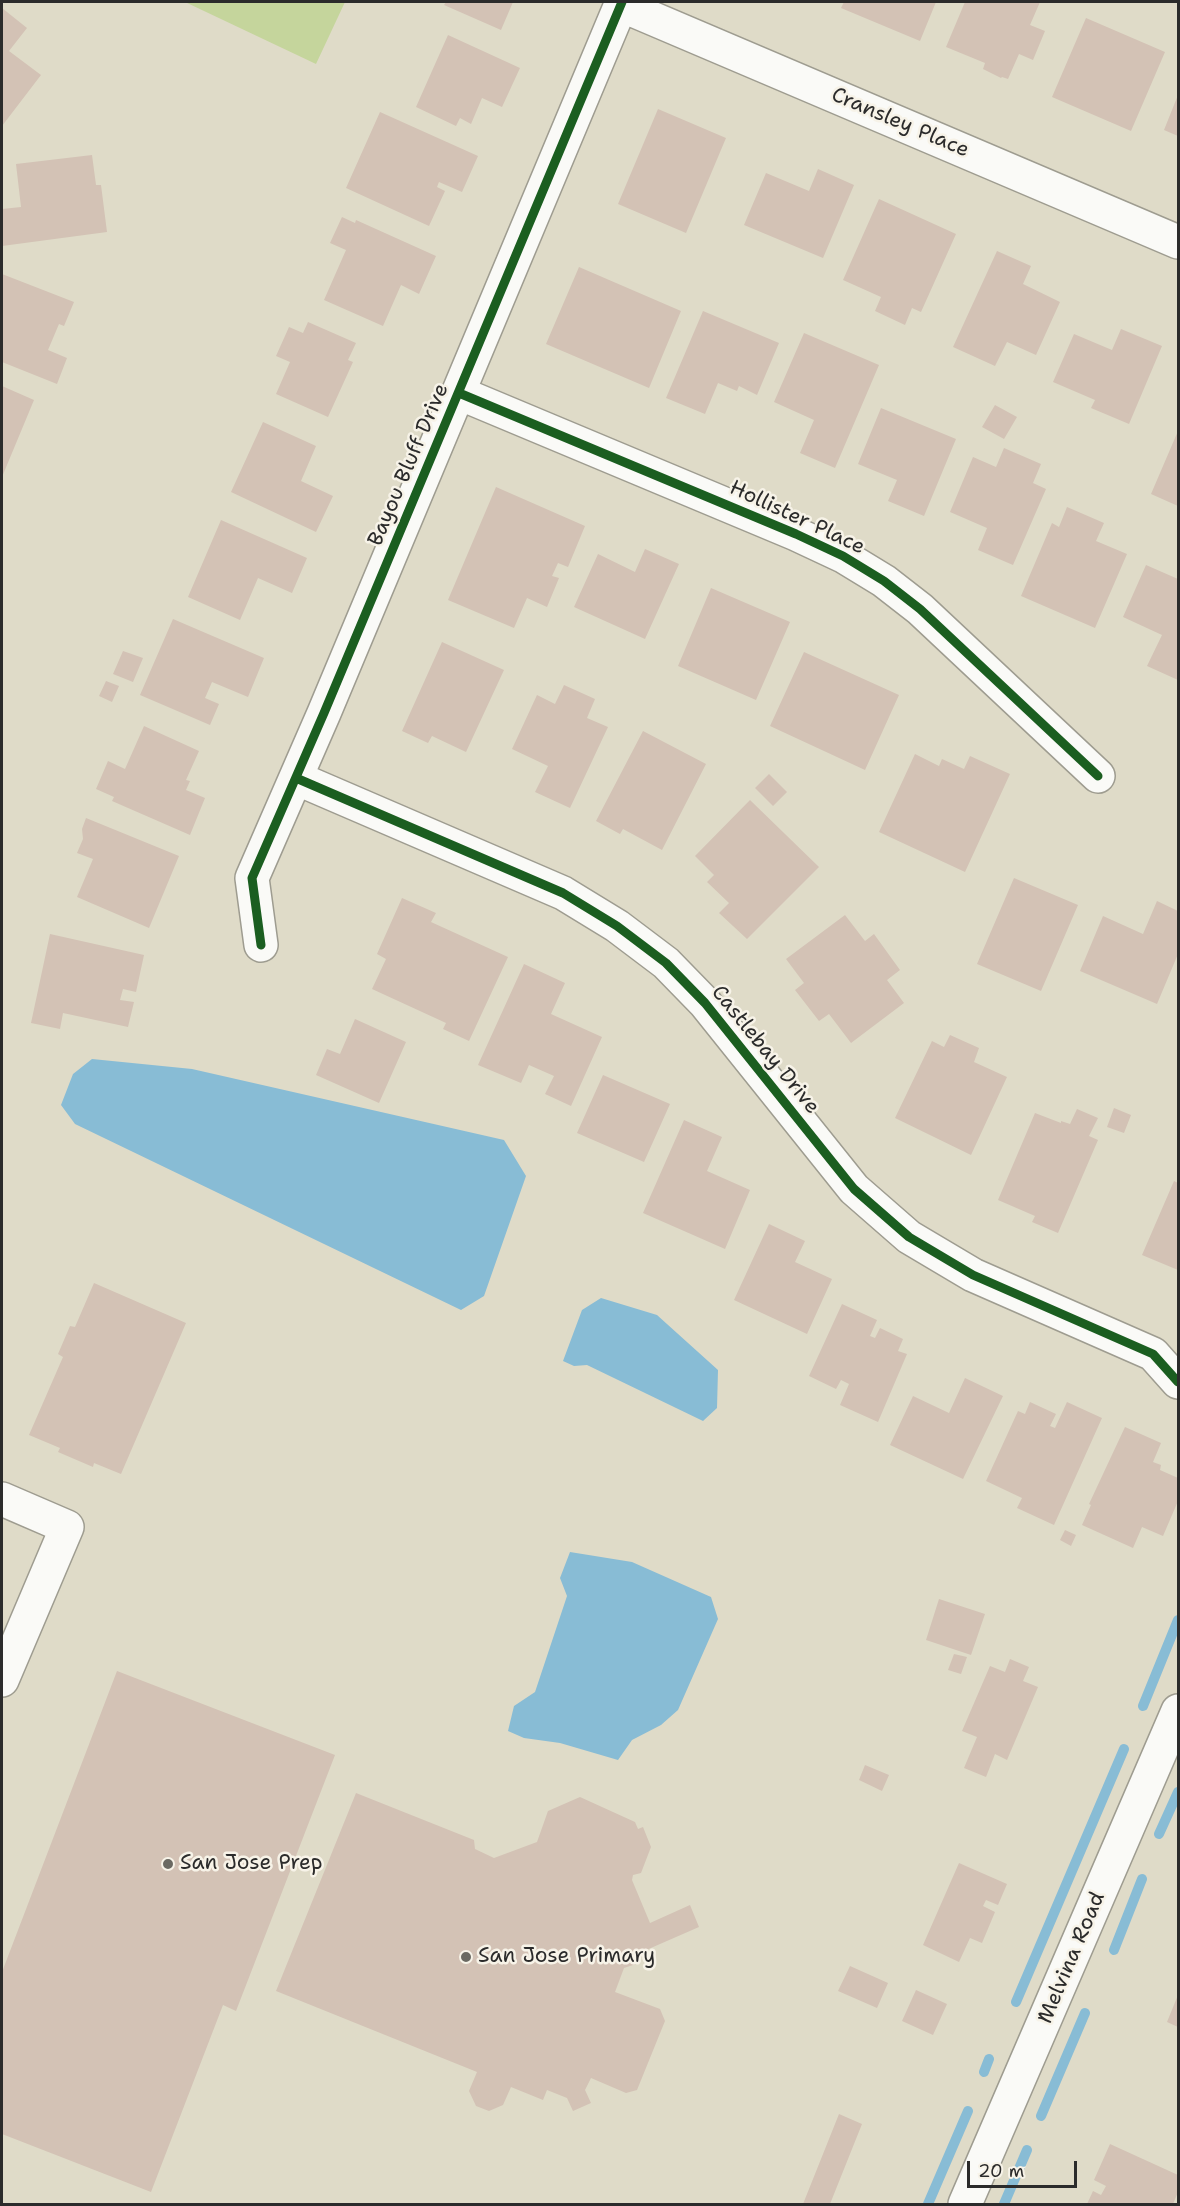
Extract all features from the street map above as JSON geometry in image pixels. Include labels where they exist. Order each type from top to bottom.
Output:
[{"type":"street","name":"Cransley Place","points":[[621,3],[1179,242]]},
{"type":"street","name":"Bayou Bluff Drive","points":[[261,945],[252,878],[459,393],[621,3]]},
{"type":"street","name":"Hollister Place","points":[[459,393],[796,534],[843,556],[884,580],[920,609],[1098,776]]},
{"type":"street","name":"Castlebay Drive","points":[[296,778],[563,893],[617,926],[666,963],[705,1003],[854,1189],[909,1237],[973,1275],[1166,1354],[1179,1382]]},
{"type":"street","points":[[2,1499],[67,1527],[2,1680]]},
{"type":"street","name":"Melvina Road","points":[[965,2205],[1179,1711]]},
{"type":"green space","points":[[185,2],[345,2],[316,64]]},
{"type":"water","points":[[92,1059],[192,1069],[504,1140],[526,1176],[484,1296],[461,1310],[75,1124],[61,1105],[73,1074]]},
{"type":"water","points":[[601,1298],[657,1315],[718,1370],[717,1408],[703,1421],[587,1365],[574,1366],[563,1361],[582,1310]]},
{"type":"water","points":[[570,1552],[632,1562],[711,1597],[718,1619],[678,1710],[661,1725],[632,1740],[618,1760],[560,1743],[524,1738],[508,1731],[514,1706],[535,1692],[567,1596],[560,1578]]},
{"type":"building","points":[[446,2],[513,2],[501,30],[444,5]]},
{"type":"building","points":[[844,2],[936,2],[920,41],[841,8]]},
{"type":"building","points":[[965,2],[1040,2],[1030,25],[1045,31],[1033,60],[1019,54],[1008,79],[1001,78],[983,69],[985,63],[946,47]]},
{"type":"building","points":[[2,8],[27,28],[9,51],[41,75],[2,126]]},
{"type":"building","points":[[1086,18],[1165,52],[1131,131],[1052,97]]},
{"type":"building","points":[[448,35],[520,68],[502,107],[482,98],[471,124],[460,118],[456,126],[416,107]]},
{"type":"building","points":[[1178,95],[1178,136],[1164,130]]},
{"type":"building","points":[[658,109],[726,138],[686,233],[618,204]]},
{"type":"building","points":[[380,112],[478,156],[462,192],[439,182],[437,187],[445,191],[429,226],[346,188]]},
{"type":"building","points":[[92,155],[96,185],[101,185],[107,232],[2,246],[2,209],[21,207],[16,164]]},
{"type":"building","points":[[818,169],[854,185],[823,258],[744,225],[766,173],[809,191]]},
{"type":"building","points":[[879,199],[956,234],[921,312],[912,308],[905,325],[875,311],[881,297],[843,280]]},
{"type":"building","points":[[342,217],[355,223],[356,220],[436,256],[419,294],[401,285],[383,326],[324,300],[346,250],[330,243]]},
{"type":"building","points":[[997,251],[1031,266],[1023,284],[1060,302],[1036,355],[1007,342],[995,366],[953,347]]},
{"type":"building","points":[[579,267],[681,311],[649,388],[546,344]]},
{"type":"building","points":[[2,274],[74,302],[64,326],[59,324],[48,350],[67,358],[57,384],[2,362]]},
{"type":"building","points":[[703,311],[779,343],[757,395],[739,386],[737,391],[718,383],[705,414],[666,398]]},
{"type":"building","points":[[308,322],[356,343],[348,360],[353,362],[328,417],[276,394],[290,362],[276,356],[289,327],[303,333]]},
{"type":"building","points":[[1121,329],[1162,346],[1129,424],[1091,408],[1095,400],[1053,382],[1074,334],[1112,350]]},
{"type":"building","points":[[804,333],[879,365],[835,468],[800,453],[814,420],[774,402]]},
{"type":"building","points":[[2,386],[34,400],[2,477]]},
{"type":"building","points":[[995,405],[1017,417],[1004,439],[982,427]]},
{"type":"building","points":[[881,408],[956,439],[924,516],[888,501],[897,480],[858,464]]},
{"type":"building","points":[[263,422],[316,446],[301,481],[333,496],[316,532],[231,492]]},
{"type":"building","points":[[1178,431],[1178,506],[1151,494]]},
{"type":"building","points":[[1004,448],[1041,464],[1033,483],[1046,489],[1013,565],[978,550],[987,528],[950,512],[973,457],[996,467]]},
{"type":"building","points":[[496,487],[585,526],[568,567],[558,563],[552,576],[559,578],[547,607],[527,598],[514,628],[448,600]]},
{"type":"building","points":[[1067,507],[1104,523],[1096,541],[1127,554],[1095,628],[1021,596],[1052,523],[1059,527]]},
{"type":"building","points":[[221,520],[307,558],[292,593],[258,578],[240,620],[188,597]]},
{"type":"building","points":[[645,549],[679,564],[645,639],[574,607],[598,554],[635,572]]},
{"type":"building","points":[[1146,565],[1178,579],[1178,680],[1147,666],[1162,635],[1123,617]]},
{"type":"building","points":[[711,588],[790,622],[756,700],[678,666]]},
{"type":"building","points":[[173,619],[264,658],[248,697],[212,682],[205,698],[219,704],[210,725],[140,695]]},
{"type":"building","points":[[442,642],[504,670],[466,752],[432,736],[428,743],[402,731]]},
{"type":"building","points":[[123,651],[143,658],[133,682],[113,674]]},
{"type":"building","points":[[804,652],[899,695],[865,770],[770,726]]},
{"type":"building","points":[[106,681],[119,686],[112,702],[99,696]]},
{"type":"building","points":[[564,685],[595,699],[587,718],[608,727],[570,808],[535,792],[548,766],[512,749],[537,695],[555,704]]},
{"type":"building","points":[[144,726],[199,751],[186,780],[190,781],[186,790],[205,798],[190,835],[112,801],[114,797],[96,789],[108,761],[125,769]]},
{"type":"building","points":[[643,731],[706,764],[662,850],[623,829],[620,834],[596,821]]},
{"type":"building","points":[[915,754],[939,766],[942,759],[964,769],[970,756],[1010,774],[965,872],[879,832]]},
{"type":"building","points":[[769,774],[787,792],[773,806],[755,788]]},
{"type":"building","points":[[750,800],[819,867],[747,939],[719,913],[729,903],[707,882],[714,875],[695,856]]},
{"type":"building","points":[[86,818],[179,856],[149,928],[77,897],[93,859],[77,853],[83,839],[82,829]]},
{"type":"building","points":[[1014,878],[1078,905],[1041,991],[977,964]]},
{"type":"building","points":[[402,898],[436,913],[431,922],[508,957],[469,1041],[443,1029],[446,1023],[372,989],[386,959],[377,954]]},
{"type":"building","points":[[1157,901],[1178,911],[1178,954],[1157,1004],[1080,971],[1103,916],[1143,934]]},
{"type":"building","points":[[845,915],[865,941],[874,934],[900,970],[887,980],[904,1003],[851,1043],[829,1014],[819,1021],[795,990],[804,983],[786,959]]},
{"type":"building","points":[[50,934],[144,955],[136,992],[123,989],[120,1000],[134,1002],[128,1027],[63,1013],[60,1029],[31,1023]]},
{"type":"building","points":[[524,964],[565,983],[551,1014],[602,1037],[571,1106],[545,1094],[554,1076],[529,1065],[521,1083],[478,1065]]},
{"type":"building","points":[[355,1019],[406,1042],[379,1103],[316,1075],[327,1049],[340,1054]]},
{"type":"building","points":[[950,1035],[979,1048],[974,1062],[1007,1077],[971,1155],[895,1118],[932,1041],[944,1047]]},
{"type":"building","points":[[603,1075],[670,1104],[644,1162],[577,1133]]},
{"type":"building","points":[[1114,1108],[1131,1115],[1124,1133],[1107,1127]]},
{"type":"building","points":[[1077,1109],[1098,1118],[1089,1136],[1098,1140],[1058,1233],[1032,1222],[1035,1216],[998,1200],[1035,1113],[1070,1124]]},
{"type":"building","points":[[684,1120],[722,1137],[707,1171],[750,1190],[725,1249],[643,1213]]},
{"type":"building","points":[[1174,1181],[1178,1183],[1178,1270],[1142,1255]]},
{"type":"building","points":[[769,1224],[805,1241],[795,1262],[832,1279],[807,1334],[734,1300]]},
{"type":"building","points":[[94,1283],[186,1323],[121,1474],[94,1463],[93,1467],[58,1452],[60,1448],[29,1435],[63,1357],[58,1354],[70,1326],[75,1327]]},
{"type":"building","points":[[842,1304],[877,1320],[870,1336],[875,1338],[880,1328],[903,1339],[898,1351],[907,1354],[878,1422],[840,1405],[849,1384],[841,1380],[836,1389],[809,1376]]},
{"type":"building","points":[[965,1378],[1003,1396],[963,1479],[890,1445],[913,1396],[949,1413]]},
{"type":"building","points":[[1030,1402],[1056,1414],[1050,1426],[1055,1428],[1067,1402],[1102,1418],[1054,1525],[1017,1508],[1022,1498],[986,1481],[1018,1411],[1025,1414]]},
{"type":"building","points":[[1125,1427],[1161,1443],[1153,1462],[1161,1465],[1160,1470],[1178,1478],[1178,1501],[1163,1536],[1142,1527],[1133,1548],[1082,1525],[1091,1505],[1089,1504]]},
{"type":"building","points":[[1065,1530],[1076,1535],[1071,1546],[1060,1540]]},
{"type":"building","points":[[939,1599],[985,1614],[971,1655],[926,1640]]},
{"type":"building","points":[[954,1654],[967,1657],[961,1674],[948,1670]]},
{"type":"building","points":[[1010,1659],[1029,1667],[1023,1681],[1038,1687],[1007,1760],[995,1754],[986,1777],[964,1768],[977,1737],[962,1731],[990,1666],[1005,1672]]},
{"type":"building","name":"San Jose Prep","points":[[117,1671],[335,1755],[236,2011],[223,2005],[151,2192],[2,2134],[2,1972]]},
{"type":"building","points":[[865,1765],[889,1775],[882,1791],[859,1780]]},
{"type":"building","name":"San Jose Primary","points":[[356,1793],[474,1840],[475,1849],[494,1858],[537,1842],[548,1811],[580,1797],[635,1822],[638,1829],[643,1827],[651,1847],[641,1873],[633,1875],[632,1880],[650,1923],[690,1905],[699,1927],[644,1951],[639,1963],[624,1968],[615,1992],[660,2009],[665,2021],[637,2090],[626,2093],[591,2078],[585,2090],[591,2103],[573,2111],[567,2098],[547,2090],[543,2100],[511,2087],[503,2105],[489,2111],[476,2106],[469,2091],[477,2072],[276,1991]]},
{"type":"building","points":[[959,1863],[1007,1884],[998,1905],[986,1900],[983,1906],[995,1912],[982,1943],[970,1938],[959,1962],[923,1945]]},
{"type":"building","points":[[850,1966],[888,1983],[877,2008],[838,1991]]},
{"type":"building","points":[[916,1990],[947,2004],[933,2035],[902,2021]]},
{"type":"building","points":[[1178,1995],[1178,2027],[1167,2022]]},
{"type":"building","points":[[839,2114],[862,2124],[830,2204],[803,2204]]},
{"type":"building","points":[[1110,2144],[1178,2175],[1178,2192],[1173,2204],[1087,2204],[1093,2191],[1101,2195],[1106,2186],[1094,2180]]},
{"type":"waterway","points":[[1143,1706],[1178,1620]]},
{"type":"waterway","points":[[1016,2002],[1124,1749]]},
{"type":"waterway","points":[[1159,1834],[1178,1792]]},
{"type":"waterway","points":[[1114,1950],[1142,1879]]},
{"type":"waterway","points":[[1041,2116],[1085,2013]]},
{"type":"waterway","points":[[984,2072],[989,2059]]},
{"type":"waterway","points":[[928,2204],[968,2111]]},
{"type":"waterway","points":[[1004,2204],[1027,2150]]},
{"type":"cycle path","points":[[261,945],[252,878],[324,713],[622,2]]},
{"type":"cycle path","points":[[459,393],[796,534],[843,556],[884,581],[920,609],[1098,776]]},
{"type":"cycle path","points":[[296,778],[563,893],[617,926],[666,963],[705,1003],[854,1189],[909,1237],[973,1275],[1153,1354],[1178,1382]]},
{"type":"place","name":"San Jose Prep","points":[[168,1864]]},
{"type":"place","name":"San Jose Primary","points":[[466,1957]]}]
